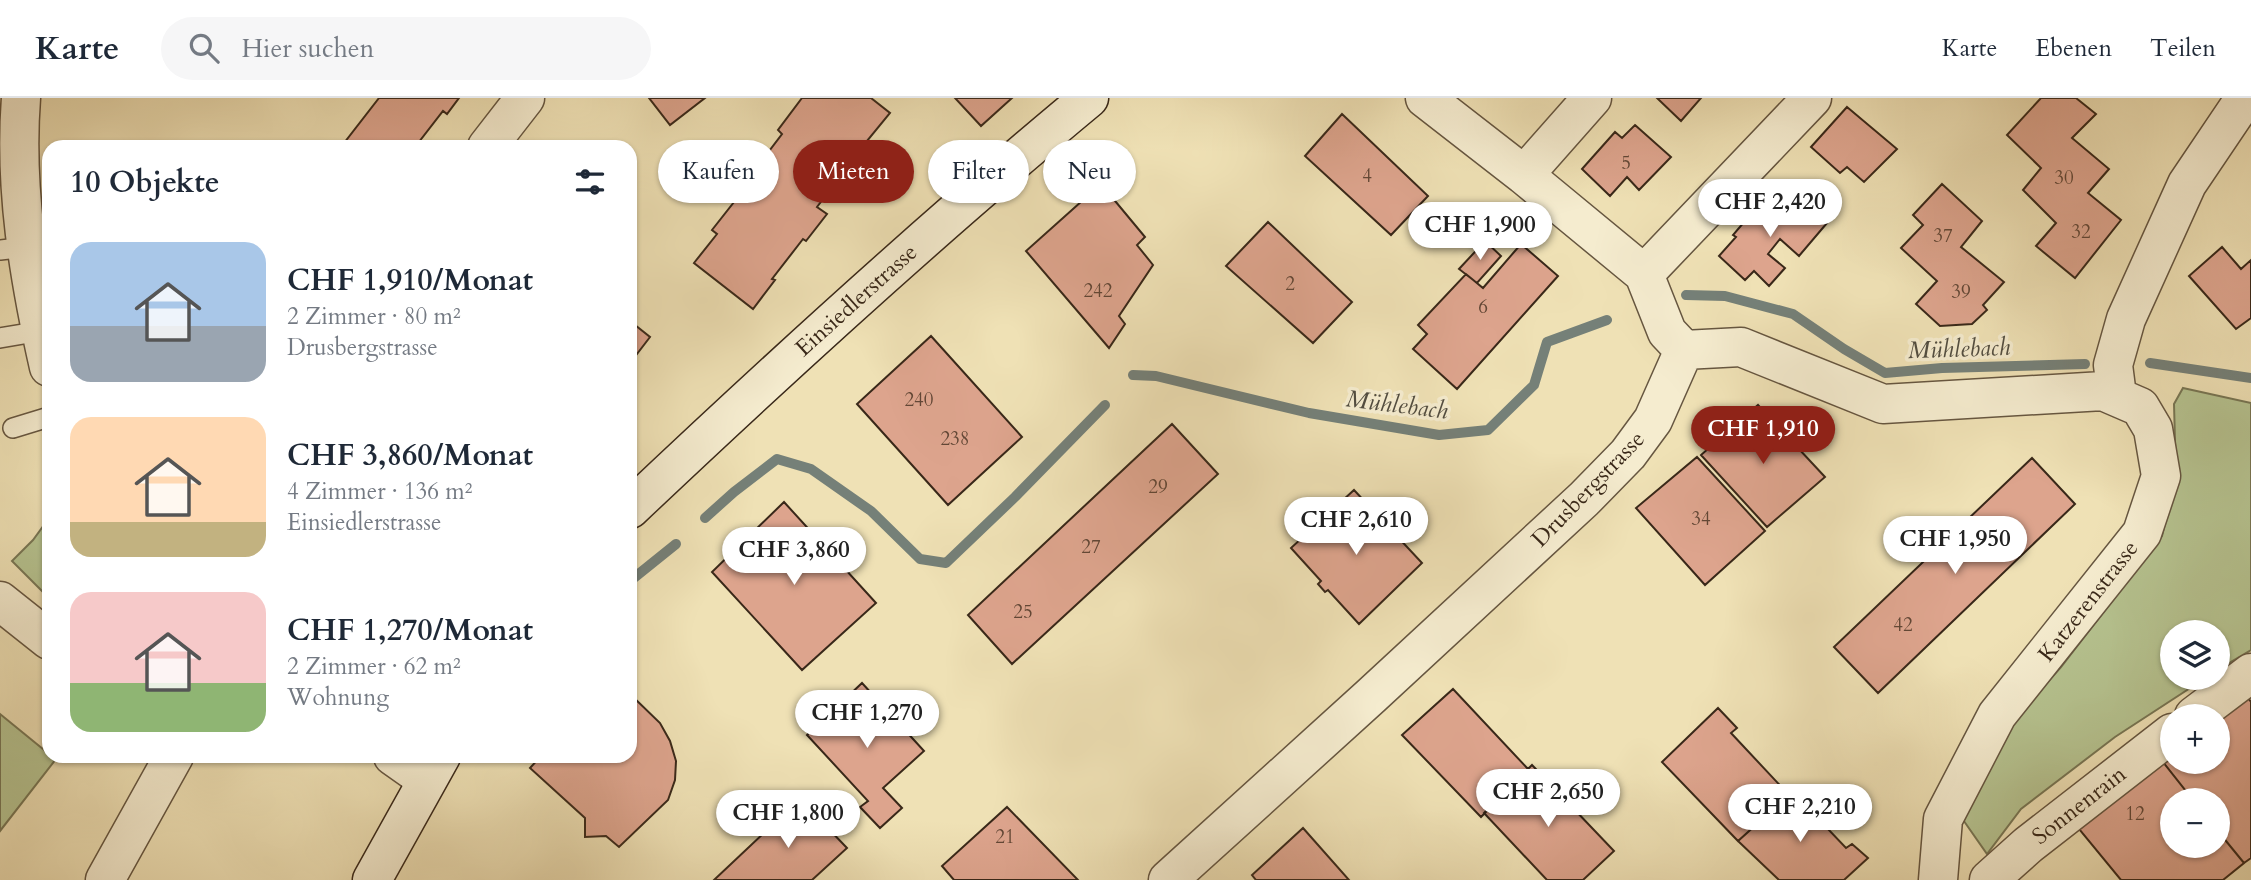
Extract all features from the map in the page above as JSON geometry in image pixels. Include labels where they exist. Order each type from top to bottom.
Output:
[{"type":"street","points":[[21,98],[10,162],[13,249],[42,336]]},
{"type":"street","points":[[492,140],[525,98]]},
{"type":"street","name":"Einsiedlerstrasse","points":[[637,502],[732,413],[980,190],[1088,98]]},
{"type":"street","points":[[1425,98],[1644,274],[1667,332],[1684,350],[1741,347],[1883,404],[2103,391],[2118,396],[2113,365],[2126,319],[2187,184],[2245,98]]},
{"type":"street","points":[[1524,175],[1592,98]]},
{"type":"street","points":[[1644,274],[1812,98]]},
{"type":"street","name":"Drusbergstrasse","points":[[1168,880],[1382,687],[1584,499],[1628,454],[1653,420],[1684,350]]},
{"type":"street","name":"Katzerenstrasse","points":[[1938,880],[1943,819],[1997,715],[2142,533],[2161,476],[2153,429],[2140,407],[2118,396]]},
{"type":"street","points":[[0,601],[42,634]]},
{"type":"street","points":[[2210,704],[2251,673]]},
{"type":"street","name":"Sonnenrain","points":[[1989,880],[2028,845],[2160,742]]},
{"type":"street","points":[[106,880],[170,763]]},
{"type":"street","points":[[372,880],[434,768],[417,763]]},
{"type":"lane","points":[[0,338],[41,331]]},
{"type":"lane","points":[[13,428],[42,420]]},
{"type":"green space","points":[[2183,388],[2251,403],[2251,650],[2230,662],[2230,620],[2160,620],[2160,690],[2187,690],[2166,704],[2160,704],[2160,708],[2115,737],[2021,809],[1987,854],[1959,814],[2002,733],[2061,667],[2162,536],[2176,477],[2174,404]]},
{"type":"green space","points":[[42,528],[42,591],[12,561]]},
{"type":"green space","points":[[0,714],[42,748],[42,763],[53,763],[0,831]]},
{"type":"building","points":[[379,98],[459,98],[447,114],[443,111],[420,140],[346,140]]},
{"type":"building","points":[[649,98],[705,98],[670,125]]},
{"type":"building","points":[[802,98],[871,98],[890,113],[868,140],[793,140],[793,203],[820,203],[817,207],[827,214],[806,241],[803,239],[753,309],[694,263],[717,234],[712,230],[733,203],[779,203],[777,140],[782,134],[778,130]]},
{"type":"building","points":[[955,98],[1012,98],[981,126]]},
{"type":"building","points":[[1657,98],[1701,98],[1681,121]]},
{"type":"building","points":[[2041,98],[2076,98],[2096,114],[2072,138],[2109,169],[2088,193],[2121,220],[2075,278],[2036,246],[2056,223],[2023,190],[2041,168],[2007,135]]},
{"type":"building","points":[[1847,107],[1897,149],[1864,182],[1847,167],[1840,173],[1811,147]]},
{"type":"building","points":[[1342,114],[1428,196],[1391,235],[1305,156]]},
{"type":"building","points":[[1635,125],[1671,157],[1639,190],[1627,177],[1610,196],[1582,169],[1615,132],[1622,138]]},
{"type":"building","points":[[1942,184],[1982,221],[1961,247],[2004,282],[1983,305],[1987,310],[1972,324],[1940,326],[1916,304],[1937,281],[1901,248],[1923,225],[1913,215]]},
{"type":"building","points":[[1767,195],[1791,217],[1805,203],[1827,223],[1799,256],[1780,239],[1768,254],[1785,268],[1769,286],[1754,271],[1745,280],[1719,256]]},
{"type":"building","points":[[1080,203],[1117,203],[1145,237],[1137,245],[1153,265],[1119,316],[1125,324],[1109,348],[1026,251]]},
{"type":"building","points":[[1268,222],[1352,302],[1313,343],[1226,266]]},
{"type":"building","points":[[1485,241],[1501,256],[1477,283],[1459,269]]},
{"type":"building","points":[[1521,244],[1558,276],[1457,389],[1413,349],[1427,334],[1418,325],[1466,274],[1483,288]]},
{"type":"building","points":[[2222,247],[2241,269],[2251,260],[2251,318],[2236,329],[2189,276]]},
{"type":"building","points":[[637,327],[650,337],[637,354]]},
{"type":"building","points":[[931,336],[1022,437],[948,505],[857,404]]},
{"type":"building","points":[[1758,405],[1825,477],[1767,527],[1701,455]]},
{"type":"building","points":[[1172,424],[1218,474],[1012,664],[968,615]]},
{"type":"building","points":[[1697,457],[1765,531],[1705,585],[1636,508]]},
{"type":"building","points":[[2032,458],[2075,504],[1878,693],[1834,647]]},
{"type":"building","points":[[1354,490],[1422,563],[1359,624],[1328,590],[1325,592],[1318,584],[1321,581],[1291,548]]},
{"type":"building","points":[[784,502],[876,603],[802,670],[712,572]]},
{"type":"building","points":[[862,683],[924,751],[883,788],[902,808],[880,828],[860,807],[868,801],[807,735]]},
{"type":"building","points":[[1453,689],[1528,769],[1481,817],[1402,735]]},
{"type":"building","points":[[2246,695],[2251,702],[2251,858],[2244,863],[2230,846],[2230,788],[2184,788],[2172,774],[2230,774],[2230,708]]},
{"type":"building","points":[[637,701],[660,723],[670,741],[676,761],[675,780],[668,800],[619,847],[606,836],[585,837],[585,818],[530,768],[535,763],[637,763]]},
{"type":"building","points":[[1718,708],[1737,728],[1731,733],[1789,795],[1738,841],[1662,762]]},
{"type":"building","points":[[2160,764],[2160,774],[2172,774],[2184,788],[2160,788],[2160,858],[2230,858],[2230,846],[2244,863],[2223,880],[2121,880],[2079,829]]},
{"type":"building","points":[[1532,765],[1614,851],[1583,880],[1547,880],[1484,813]]},
{"type":"building","points":[[1797,788],[1812,802],[1807,807],[1846,848],[1852,844],[1868,858],[1844,880],[1779,880],[1738,841]]},
{"type":"building","points":[[800,799],[847,848],[812,880],[714,880]]},
{"type":"building","points":[[1007,807],[1078,880],[954,880],[942,866]]},
{"type":"building","points":[[1303,828],[1349,880],[1256,880],[1252,875]]},
{"type":"waterway","name":"Mühlebach","points":[[1686,295],[1725,296],[1793,314],[1885,373],[1942,368],[2085,364]]},
{"type":"waterway","name":"Mühlebach","points":[[1133,375],[1156,376],[1309,413],[1439,435],[1488,430],[1534,385],[1547,342],[1607,320]]},
{"type":"waterway","name":"Mühlebach","points":[[2150,363],[2251,378]]},
{"type":"waterway","name":"Mühlebach","points":[[705,518],[777,459],[811,469],[871,511],[920,559],[946,563],[1105,405]]},
{"type":"waterway","name":"Mühlebach","points":[[637,575],[676,544]]}]
